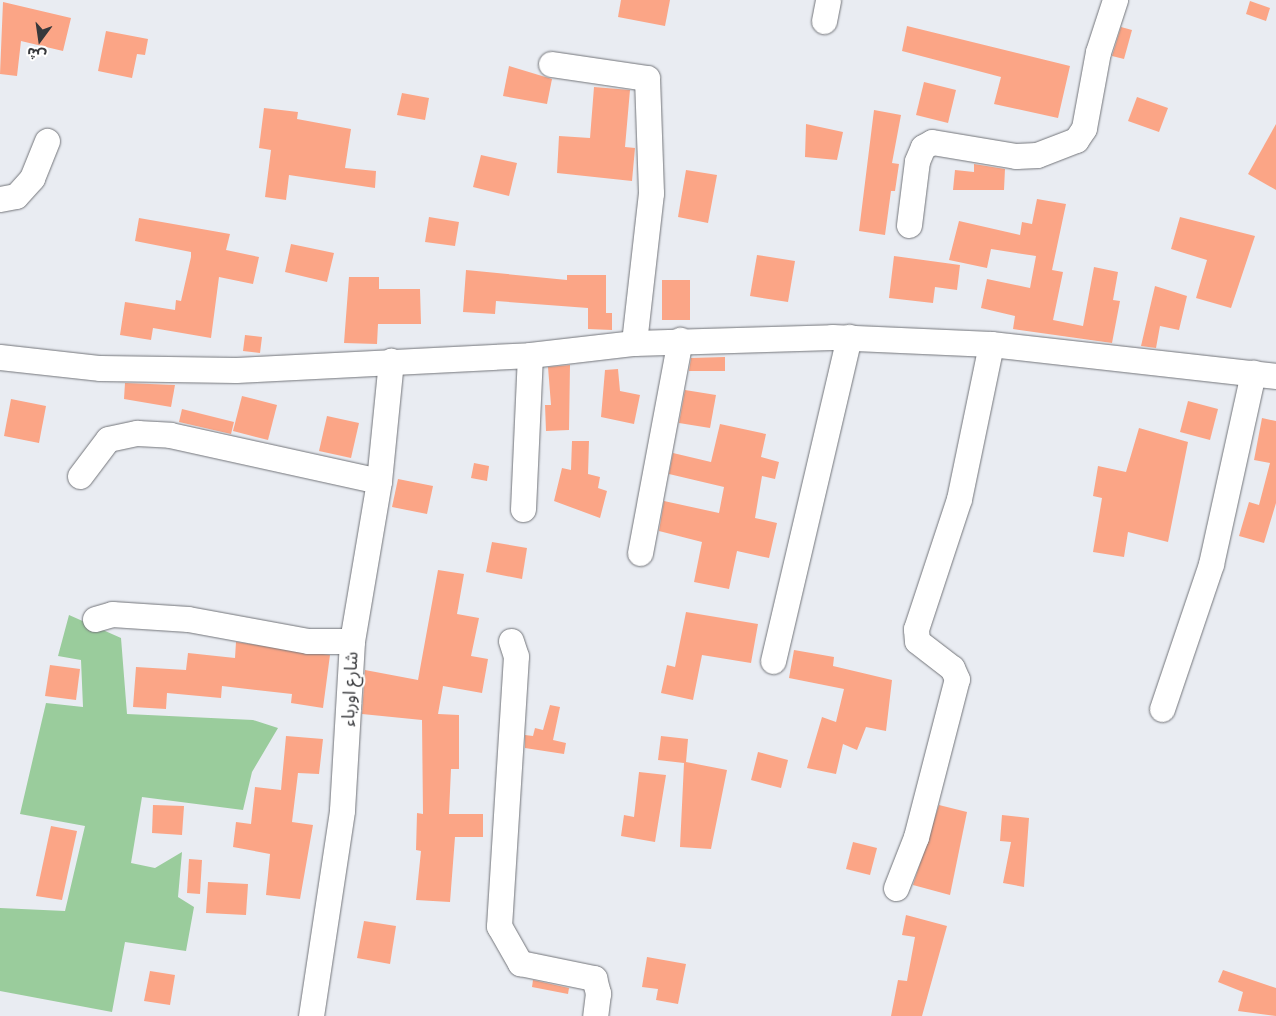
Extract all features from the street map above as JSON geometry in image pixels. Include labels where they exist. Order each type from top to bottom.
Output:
[{"type":"street","points":[[909,225],[918,161],[923,147],[932,142],[1016,156],[1037,155],[1076,140],[1084,128],[1098,52],[1115,0]]},
{"type":"street","points":[[551,64],[622,72],[647,78],[651,193],[634,343]]},
{"type":"street","points":[[0,199],[16,196],[32,178],[47,141]]},
{"type":"street","points":[[773,661],[848,337]]},
{"type":"street","points":[[0,357],[100,368],[236,370],[530,355],[634,343],[680,340],[848,337],[992,344],[1265,375],[1215,549],[1162,709]]},
{"type":"street","points":[[640,553],[680,340]]},
{"type":"street","points":[[896,888],[916,837],[957,679],[952,668],[918,641],[916,629],[959,499],[992,344]]},
{"type":"street","points":[[523,508],[530,355]]},
{"type":"street","name":"شارع اورباء","points":[[311,1016],[342,810],[352,641],[379,481],[391,361]]},
{"type":"street","points":[[80,476],[108,439],[138,433],[170,435],[379,481]]},
{"type":"street","points":[[95,619],[112,614],[188,619],[308,641],[352,641]]},
{"type":"street","points":[[511,641],[516,656],[500,926],[520,964],[594,978],[595,1016]]},
{"type":"green space","points":[[69,615],[121,638],[127,714],[253,720],[278,728],[252,772],[243,810],[142,797],[131,863],[155,868],[182,852],[178,897],[194,907],[186,951],[125,942],[112,1012],[0,991],[0,908],[65,911],[85,826],[20,814],[46,703],[83,707],[81,660],[58,656]]},
{"type":"building","points":[[621,0],[670,0],[665,26],[618,17]]},
{"type":"building","points":[[1250,1],[1270,8],[1266,21],[1246,14]]},
{"type":"building","points":[[3,2],[71,18],[63,51],[21,41],[17,76],[0,74]]},
{"type":"building","points":[[907,26],[1070,66],[1058,118],[994,104],[1001,77],[902,51]]},
{"type":"building","points":[[1121,27],[1132,30],[1124,59],[1112,56]]},
{"type":"building","points":[[106,31],[148,39],[145,55],[137,54],[132,78],[98,71]]},
{"type":"building","points":[[509,66],[552,79],[547,104],[503,96]]},
{"type":"building","points":[[924,82],[956,90],[948,123],[916,115]]},
{"type":"building","points":[[594,87],[630,90],[625,147],[635,148],[632,181],[557,173],[559,136],[590,138]]},
{"type":"building","points":[[402,93],[429,98],[425,120],[397,115]]},
{"type":"building","points":[[1137,97],[1168,108],[1159,132],[1128,121]]},
{"type":"building","points":[[264,108],[298,112],[297,119],[351,129],[345,168],[376,171],[375,188],[289,175],[286,200],[265,197],[271,150],[259,148]]},
{"type":"building","points":[[874,110],[901,115],[892,163],[899,164],[895,191],[891,191],[885,235],[859,231]]},
{"type":"building","points":[[806,124],[843,132],[837,160],[805,157]]},
{"type":"building","points":[[1276,124],[1276,190],[1248,174]]},
{"type":"building","points":[[481,155],[517,163],[509,196],[473,187]]},
{"type":"building","points":[[974,164],[1005,169],[1004,190],[953,190],[955,170],[974,172]]},
{"type":"building","points":[[686,170],[717,175],[708,223],[678,217]]},
{"type":"building","points":[[1037,199],[1066,204],[1052,270],[1063,272],[1053,320],[1083,326],[1094,267],[1118,272],[1113,300],[1120,301],[1112,343],[1013,329],[1015,316],[981,308],[987,279],[1030,288],[1036,256],[991,249],[987,268],[949,260],[959,221],[1020,235],[1022,222],[1032,224]]},
{"type":"building","points":[[429,217],[459,222],[455,246],[425,242]]},
{"type":"building","points":[[1180,217],[1255,236],[1231,308],[1196,298],[1207,260],[1171,249]]},
{"type":"building","points":[[139,218],[230,234],[226,250],[259,257],[253,284],[219,277],[211,338],[153,328],[151,340],[120,335],[125,302],[175,310],[176,300],[181,301],[191,257],[191,252],[135,241]]},
{"type":"building","points":[[291,244],[334,253],[327,282],[285,272]]},
{"type":"building","points":[[757,255],[795,261],[788,302],[750,296]]},
{"type":"building","points":[[894,256],[960,265],[957,290],[935,287],[933,303],[889,298]]},
{"type":"building","points":[[466,270],[567,280],[567,275],[606,275],[606,313],[612,313],[612,330],[588,329],[588,308],[496,301],[495,314],[463,312]]},
{"type":"building","points":[[349,277],[379,277],[379,289],[420,289],[421,324],[378,324],[377,344],[344,343]]},
{"type":"building","points":[[662,280],[690,280],[690,320],[662,320]]},
{"type":"building","points":[[1155,286],[1187,296],[1179,330],[1160,326],[1156,348],[1141,346]]},
{"type":"building","points":[[245,335],[262,337],[260,353],[243,351]]},
{"type":"building","points":[[725,357],[725,371],[689,371],[691,358]]},
{"type":"building","points":[[570,365],[569,430],[546,431],[545,405],[551,405],[548,367]]},
{"type":"building","points":[[618,369],[620,391],[640,395],[634,424],[601,417],[605,370]]},
{"type":"building","points":[[125,383],[175,385],[171,407],[124,399]]},
{"type":"building","points":[[685,390],[716,395],[710,428],[679,423]]},
{"type":"building","points":[[242,396],[277,405],[268,440],[233,431]]},
{"type":"building","points":[[11,399],[46,406],[39,443],[4,436]]},
{"type":"building","points":[[1188,401],[1218,409],[1210,440],[1180,432]]},
{"type":"building","points":[[182,409],[234,422],[231,434],[179,422]]},
{"type":"building","points":[[327,416],[359,423],[351,458],[319,451]]},
{"type":"building","points":[[1262,418],[1276,421],[1276,503],[1264,543],[1239,536],[1249,502],[1259,505],[1270,463],[1254,460]]},
{"type":"building","points":[[720,424],[766,434],[761,457],[779,462],[775,479],[762,476],[755,518],[777,523],[769,558],[737,551],[729,589],[694,582],[702,542],[659,531],[664,501],[719,513],[724,487],[669,474],[673,453],[711,462]]},
{"type":"building","points":[[1139,428],[1188,442],[1168,542],[1128,532],[1124,557],[1093,552],[1102,498],[1093,496],[1098,466],[1126,472]]},
{"type":"building","points":[[572,441],[589,441],[588,474],[600,477],[598,488],[607,491],[600,518],[554,501],[562,468],[571,470]]},
{"type":"building","points":[[474,463],[489,466],[487,481],[471,478]]},
{"type":"building","points":[[398,479],[433,486],[427,514],[392,507]]},
{"type":"building","points":[[492,542],[527,548],[522,579],[486,572]]},
{"type":"building","points":[[438,570],[464,574],[457,614],[479,618],[471,656],[488,659],[482,693],[443,686],[438,714],[459,715],[459,769],[451,769],[449,814],[483,814],[483,837],[455,837],[450,902],[416,900],[421,851],[416,850],[417,813],[423,814],[422,720],[362,714],[365,670],[418,680]]},
{"type":"building","points":[[686,612],[758,624],[751,663],[702,655],[693,700],[661,693],[667,665],[675,667]]},
{"type":"building","points":[[236,642],[330,655],[323,708],[291,703],[292,694],[222,686],[221,698],[167,693],[166,709],[133,707],[136,667],[186,670],[188,653],[235,658]]},
{"type":"building","points":[[794,650],[834,657],[833,666],[892,680],[886,731],[866,727],[857,750],[843,744],[836,774],[807,768],[822,717],[836,722],[844,689],[789,678]]},
{"type":"building","points":[[50,665],[80,669],[76,700],[45,696]]},
{"type":"building","points":[[550,705],[560,707],[553,740],[566,743],[564,754],[525,748],[525,735],[533,736],[535,728],[543,730]]},
{"type":"building","points":[[286,736],[323,739],[319,774],[298,773],[292,822],[313,825],[300,899],[266,895],[270,854],[233,847],[236,822],[251,824],[255,787],[281,790]]},
{"type":"building","points":[[661,736],[688,739],[686,762],[727,770],[711,849],[680,847],[684,763],[658,760]]},
{"type":"building","points":[[758,752],[788,760],[781,788],[751,780]]},
{"type":"building","points":[[639,772],[666,775],[655,842],[621,836],[624,815],[634,817]]},
{"type":"building","points":[[153,805],[184,806],[182,835],[152,833]]},
{"type":"building","points":[[939,805],[967,812],[950,895],[913,885]]},
{"type":"building","points":[[1002,815],[1029,818],[1024,887],[1003,883],[1011,842],[1000,841]]},
{"type":"building","points":[[51,826],[77,831],[62,900],[36,896]]},
{"type":"building","points":[[853,842],[877,848],[870,875],[846,869]]},
{"type":"building","points":[[189,859],[202,860],[200,894],[187,893]]},
{"type":"building","points":[[208,882],[248,884],[246,915],[206,913]]},
{"type":"building","points":[[906,915],[947,926],[922,1016],[891,1016],[898,980],[907,981],[915,937],[902,935]]},
{"type":"building","points":[[364,921],[396,926],[390,964],[357,958]]},
{"type":"building","points":[[647,957],[686,964],[678,1004],[656,1000],[658,989],[642,987]]},
{"type":"building","points":[[1223,970],[1276,988],[1276,1016],[1238,1011],[1243,992],[1218,982]]},
{"type":"building","points":[[150,971],[175,975],[170,1005],[144,1001]]},
{"type":"building","points":[[533,980],[569,988],[568,994],[532,987]]}]
